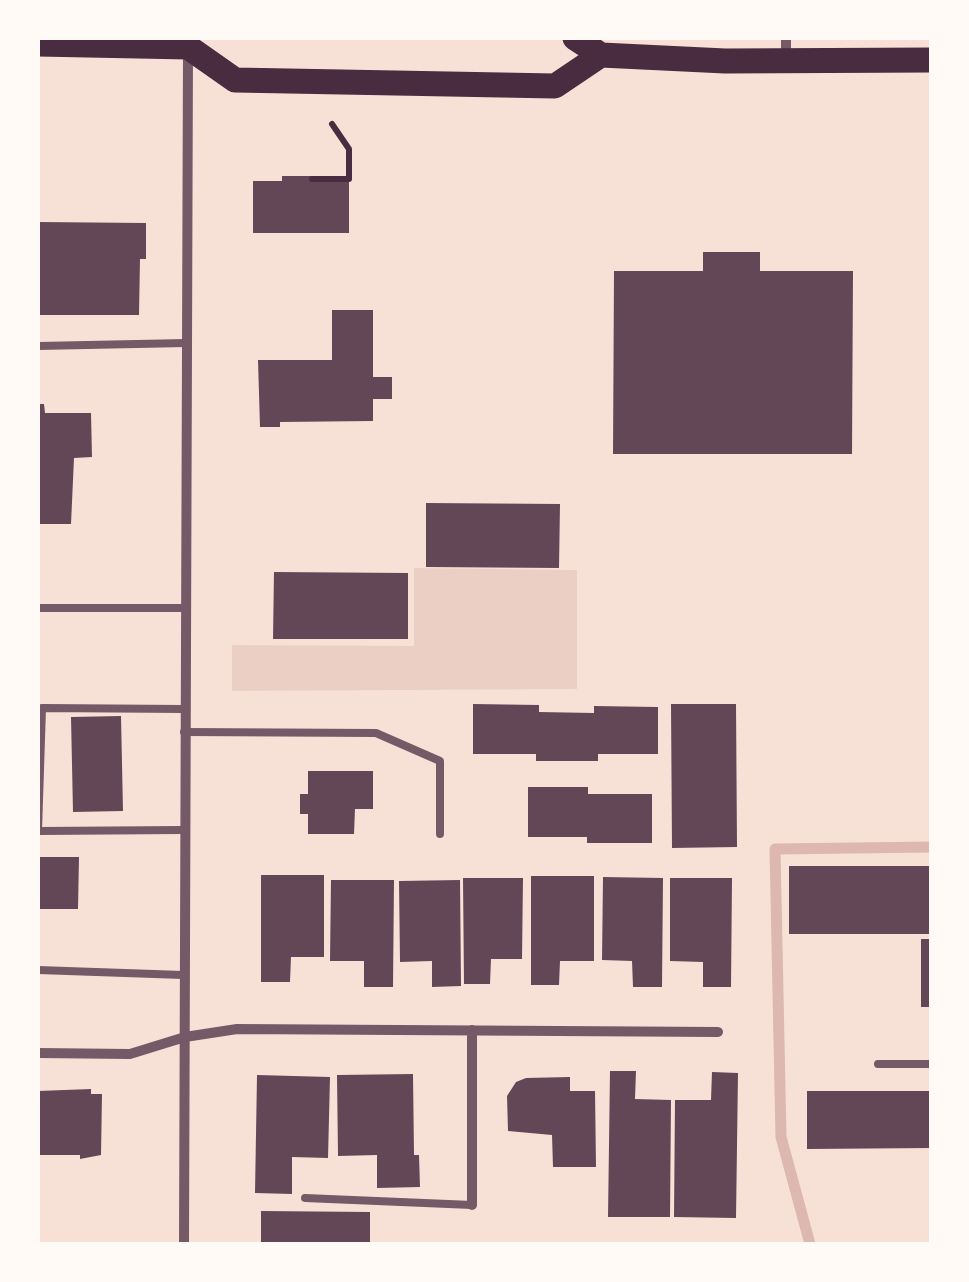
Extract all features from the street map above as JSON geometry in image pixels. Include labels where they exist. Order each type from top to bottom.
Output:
[{"type":"main road","points":[[575,38],[601,55]]},
{"type":"main road","points":[[38,44],[195,42],[236,80],[555,86],[601,55],[786,49],[932,60]]},
{"type":"street","points":[[184,1244],[186,343],[195,42]]},
{"type":"street","points":[[38,1054],[130,1054],[185,1037],[237,1029],[718,1032]]},
{"type":"street","points":[[472,1030],[472,1205]]},
{"type":"lane","points":[[38,346],[186,343]]},
{"type":"lane","points":[[41,608],[184,608]]},
{"type":"lane","points":[[183,830],[38,831],[42,708],[184,709]]},
{"type":"lane","points":[[184,732],[376,733],[440,760],[440,834]]},
{"type":"lane","points":[[38,970],[183,974]]},
{"type":"lane","points":[[878,1064],[932,1064]]},
{"type":"lane","points":[[305,1198],[472,1205]]},
{"type":"path","points":[[312,180],[349,180],[349,149],[332,124]]},
{"type":"shaded area","points":[[414,568],[577,570],[577,689],[232,691],[232,645],[414,646]]},
{"type":"building","points":[[282,176],[349,181],[349,233],[253,233],[253,181],[282,181]]},
{"type":"building","points":[[38,222],[146,223],[146,259],[140,259],[139,315],[38,315]]},
{"type":"building","points":[[703,252],[760,252],[760,271],[853,271],[852,454],[613,454],[614,271],[703,271]]},
{"type":"building","points":[[332,310],[373,310],[373,377],[392,377],[392,399],[373,399],[373,421],[280,422],[280,427],[260,427],[258,360],[332,360]]},
{"type":"building","points":[[38,404],[44,404],[45,413],[91,413],[92,457],[74,458],[71,524],[38,524]]},
{"type":"building","points":[[426,503],[560,504],[559,568],[426,567]]},
{"type":"building","points":[[274,572],[408,573],[408,639],[273,639]]},
{"type":"building","points":[[473,704],[539,705],[539,712],[594,713],[594,706],[658,707],[658,754],[598,754],[598,761],[536,761],[536,754],[473,754]]},
{"type":"building","points":[[671,704],[736,704],[737,847],[672,848]]},
{"type":"building","points":[[121,716],[123,811],[73,812],[71,717]]},
{"type":"building","points":[[308,771],[373,771],[373,809],[355,809],[354,834],[308,834],[308,814],[300,814],[300,794],[308,794]]},
{"type":"building","points":[[528,787],[588,787],[588,794],[652,794],[652,843],[587,843],[587,837],[528,837]]},
{"type":"building","points":[[38,857],[79,857],[78,909],[38,909]]},
{"type":"building","points":[[789,866],[932,866],[932,934],[789,934]]},
{"type":"building","points":[[261,875],[324,875],[324,957],[291,957],[290,982],[261,982]]},
{"type":"building","points":[[531,876],[594,876],[594,961],[560,961],[559,985],[531,985]]},
{"type":"building","points":[[603,877],[663,878],[662,987],[633,987],[632,961],[602,960]]},
{"type":"building","points":[[463,878],[523,878],[522,959],[491,959],[490,984],[464,984]]},
{"type":"building","points":[[670,878],[732,878],[731,987],[703,987],[703,962],[670,961]]},
{"type":"building","points":[[331,880],[394,880],[393,987],[364,987],[364,961],[330,961]]},
{"type":"building","points":[[460,880],[461,986],[432,987],[432,961],[400,962],[399,881]]},
{"type":"building","points":[[921,939],[932,939],[932,1007],[921,1007]]},
{"type":"building","points":[[610,1071],[636,1071],[635,1099],[671,1100],[670,1217],[608,1217]]},
{"type":"building","points":[[712,1072],[738,1073],[736,1218],[674,1217],[675,1100],[711,1100]]},
{"type":"building","points":[[413,1074],[414,1155],[419,1155],[420,1187],[377,1188],[377,1155],[338,1156],[337,1075]]},
{"type":"building","points":[[257,1075],[330,1077],[328,1158],[292,1157],[292,1194],[255,1193]]},
{"type":"building","points":[[570,1077],[570,1091],[595,1091],[596,1167],[553,1167],[552,1135],[508,1131],[507,1096],[516,1082],[526,1078]]},
{"type":"building","points":[[91,1089],[91,1094],[102,1094],[101,1155],[80,1159],[80,1155],[38,1155],[38,1091]]},
{"type":"building","points":[[807,1091],[932,1091],[932,1148],[807,1149]]},
{"type":"building","points":[[261,1211],[370,1212],[370,1244],[261,1244]]},
{"type":"waterway","points":[[810,1244],[781,1137],[775,849],[932,847]]}]
